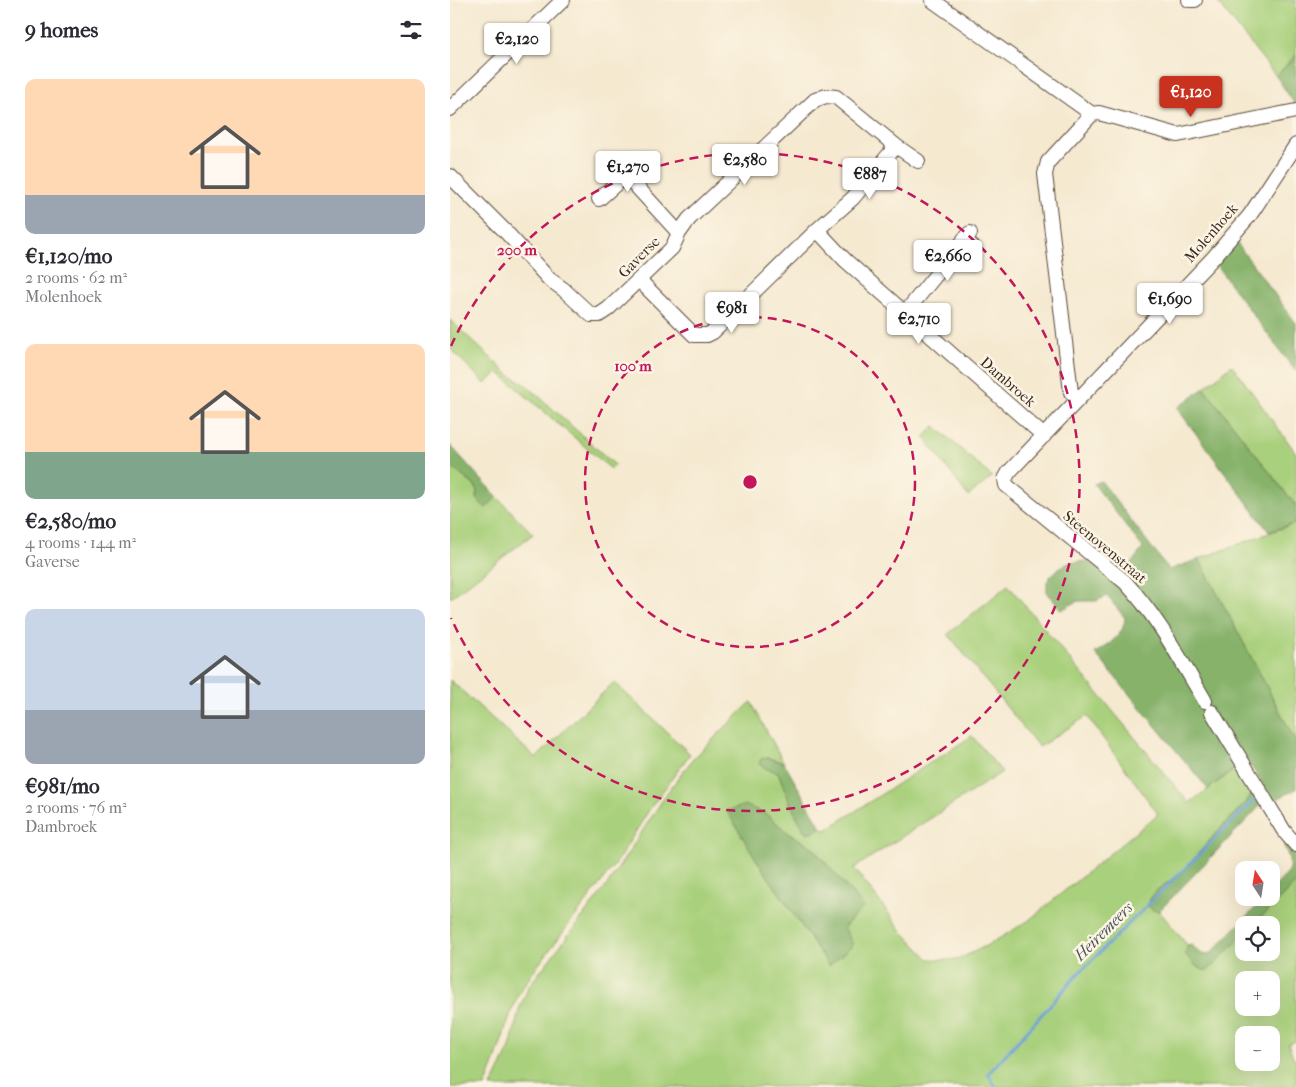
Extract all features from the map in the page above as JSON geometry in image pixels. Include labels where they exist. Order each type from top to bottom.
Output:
[{"type":"street","points":[[450,109],[563,0]]},
{"type":"street","points":[[932,0],[1092,114]]},
{"type":"street","points":[[1189,0],[1195,0]]},
{"type":"street","name":"Gaverse","points":[[450,176],[506,232],[549,279],[563,289],[591,315],[599,315],[608,309],[672,248],[679,232],[689,219],[815,100],[826,96],[836,97],[896,146],[918,160]]},
{"type":"street","points":[[1078,399],[1072,392],[1045,174],[1048,162],[1092,114],[1099,113],[1178,135],[1296,111]]},
{"type":"street","name":"Molenhoek","points":[[1005,479],[1009,472],[1158,317],[1239,228],[1250,215],[1296,145]]},
{"type":"street","points":[[639,280],[694,336],[707,335],[713,332],[853,198],[896,146]]},
{"type":"street","points":[[599,199],[637,165]]},
{"type":"street","points":[[626,175],[679,232]]},
{"type":"street","name":"Dambroek","points":[[818,230],[844,260],[1044,436]]},
{"type":"street","points":[[905,313],[969,240]]},
{"type":"street","name":"Steenovenstraat","points":[[1005,479],[1006,485],[1126,582],[1141,599],[1284,831],[1296,845]]},
{"type":"green space","points":[[1216,0],[1296,0],[1296,55],[1276,76]]},
{"type":"green space","points":[[1296,55],[1296,106],[1276,76]]},
{"type":"green space","points":[[1236,242],[1296,323],[1296,372],[1216,265]]},
{"type":"green space","points":[[450,320],[509,375],[525,384],[615,465],[611,469],[498,372],[485,384],[450,348]]},
{"type":"green space","points":[[1232,365],[1296,453],[1296,506],[1204,388]]},
{"type":"green space","points":[[1204,388],[1296,506],[1296,523],[1269,532],[1177,408]]},
{"type":"green space","points":[[935,426],[992,477],[968,496],[924,437]]},
{"type":"green space","points":[[450,445],[497,497],[486,508],[478,501],[475,486],[450,466]]},
{"type":"green space","points":[[450,466],[475,486],[477,490],[476,497],[486,507],[497,497],[533,534],[450,598]]},
{"type":"green space","points":[[1101,481],[1169,570],[1199,559],[1296,742],[1296,789],[1273,801],[1247,760],[1208,789],[1095,653],[1119,634],[1125,618],[1107,596],[1096,601],[1078,601],[1061,610],[1047,592],[1047,582],[1050,577],[1059,568],[1069,563],[1086,561],[1105,569],[1127,569],[1143,548],[1094,484]]},
{"type":"green space","points":[[1296,523],[1296,742],[1199,559]]},
{"type":"green space","points":[[1008,585],[1189,803],[1237,768],[1253,792],[1246,803],[1227,821],[1180,874],[1157,890],[1152,910],[1159,911],[1188,946],[1186,953],[1207,971],[1235,944],[1235,961],[1280,961],[1280,916],[1262,916],[1272,906],[1280,906],[1280,899],[1296,883],[1296,1041],[1288,1044],[1294,1059],[1296,1059],[1296,1087],[491,1087],[510,1048],[520,1007],[529,986],[608,884],[669,790],[693,759],[751,702],[784,763],[769,758],[761,759],[767,769],[778,772],[791,805],[805,832],[812,832],[821,827],[826,830],[972,736],[1002,772],[854,868],[902,931],[929,959],[949,960],[961,958],[990,944],[1028,921],[1158,814],[1087,716],[1039,747],[948,634]],"holes":[[[766,814],[787,832],[812,847],[829,867],[844,927],[829,966],[756,859]]]},
{"type":"green space","points":[[450,680],[536,758],[614,682],[690,754],[651,807],[616,863],[535,969],[522,989],[511,1013],[485,1087],[450,1087]]},
{"type":"green space","points":[[769,758],[784,763],[821,827],[812,832],[805,832],[791,805],[778,772],[767,769],[759,764],[761,759]]},
{"type":"green space","points":[[1253,792],[1260,806],[1159,911],[1152,910],[1148,905],[1157,890],[1180,874],[1227,821],[1246,803]]},
{"type":"green space","points":[[745,805],[766,814],[787,832],[812,847],[864,907],[844,927],[853,945],[829,966],[756,859],[727,811]]},
{"type":"green space","points":[[1290,842],[1296,849],[1296,883],[1280,899],[1280,881],[1288,871],[1289,866],[1288,854],[1284,846]]},
{"type":"green space","points":[[1257,906],[1272,906],[1262,916],[1247,916]]},
{"type":"green space","points":[[1235,929],[1235,944],[1207,971],[1197,967],[1185,953],[1188,946],[1191,945],[1202,954],[1211,953]]},
{"type":"waterway","name":"Heiremeers","points":[[996,1087],[988,1074],[1078,974],[1253,801]]}]
